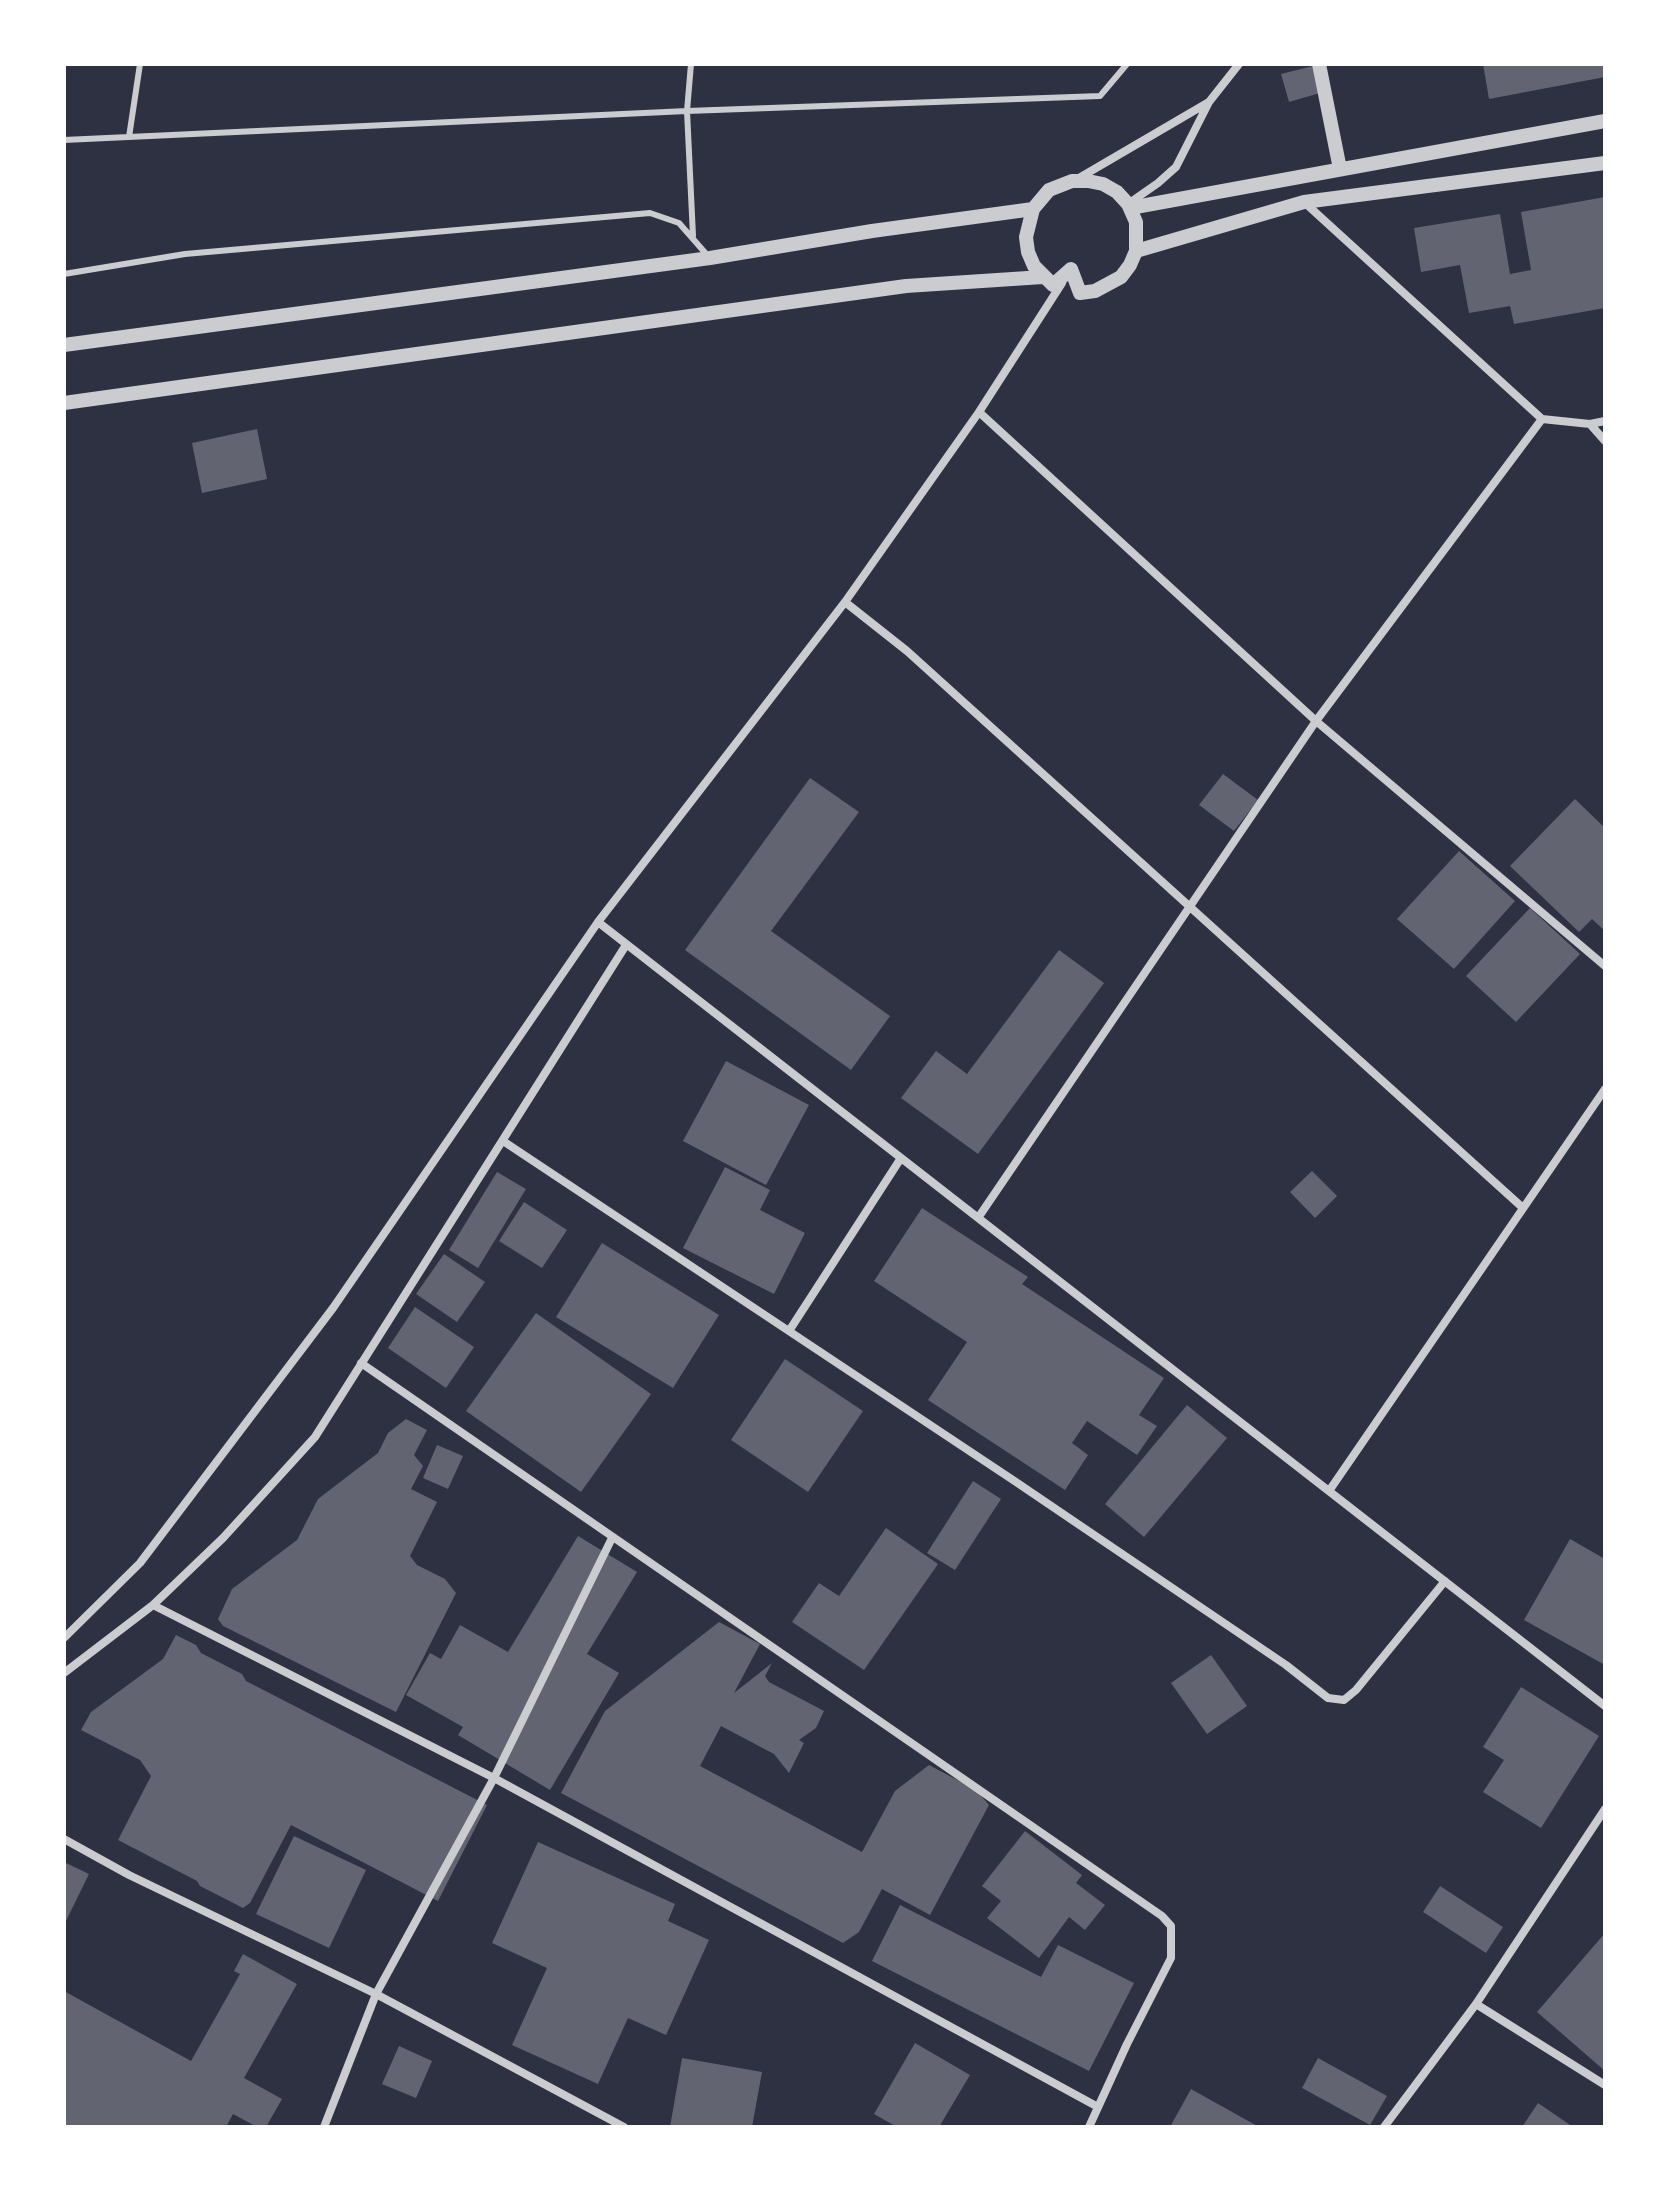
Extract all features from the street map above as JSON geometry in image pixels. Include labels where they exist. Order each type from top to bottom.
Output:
[{"type":"street","points":[[1129,206],[1176,167],[1209,102],[1239,64]]},
{"type":"street","points":[[1319,64],[1340,169]]},
{"type":"street","points":[[1071,269],[1053,285],[1043,277],[1028,252],[1026,237],[1033,209],[1049,190],[1072,181],[1209,102]]},
{"type":"street","points":[[1129,206],[1605,121]]},
{"type":"street","points":[[1136,251],[1304,202],[1605,163]]},
{"type":"street","points":[[1071,269],[1080,293],[1095,291],[1121,277],[1136,251],[1136,222],[1129,206],[1117,192],[1103,184],[1072,181]]},
{"type":"street","points":[[1304,202],[1542,419],[1590,424],[1605,421]]},
{"type":"street","points":[[64,345],[710,258],[1033,209]]},
{"type":"street","points":[[64,1638],[140,1563],[333,1308],[598,922],[845,602],[979,412],[1071,269]]},
{"type":"street","points":[[64,403],[906,286],[1043,277]]},
{"type":"street","points":[[979,412],[1316,721],[1605,966]]},
{"type":"street","points":[[978,1218],[1316,721],[1542,419]]},
{"type":"street","points":[[1590,424],[1605,441]]},
{"type":"street","points":[[845,602],[907,651],[1523,1208]]},
{"type":"street","points":[[598,922],[1605,1706]]},
{"type":"street","points":[[64,1673],[153,1605],[223,1538],[315,1437],[626,945]]},
{"type":"street","points":[[1329,1491],[1605,1089]]},
{"type":"street","points":[[503,1141],[1261,1648],[1328,1698],[1344,1700],[1356,1690],[1445,1581]]},
{"type":"street","points":[[789,1331],[901,1158]]},
{"type":"street","points":[[361,1363],[1162,1916],[1171,1926],[1171,1958],[1089,2127]]},
{"type":"street","points":[[324,2127],[376,1994],[494,1778],[612,1538]]},
{"type":"street","points":[[153,1605],[494,1778],[1098,2107]]},
{"type":"street","points":[[1384,2127],[1476,2004],[1605,1809]]},
{"type":"street","points":[[64,1839],[143,1882],[376,1994],[624,2127]]},
{"type":"street","points":[[1476,2004],[1605,2085]]},
{"type":"lane","points":[[129,137],[140,64]]},
{"type":"lane","points":[[691,64],[687,111],[693,236]]},
{"type":"lane","points":[[64,140],[687,111],[1100,96],[1127,64]]},
{"type":"lane","points":[[64,274],[185,254],[650,213],[679,223],[710,258]]},
{"type":"building","points":[[1483,64],[1605,64],[1605,77],[1489,99]]},
{"type":"building","points":[[1313,66],[1320,93],[1289,102],[1281,74]]},
{"type":"building","points":[[1605,197],[1605,308],[1514,324],[1510,306],[1469,313],[1460,265],[1421,272],[1414,228],[1500,214],[1510,274],[1531,270],[1521,212]]},
{"type":"building","points":[[257,429],[267,479],[202,493],[192,443]]},
{"type":"building","points":[[1223,774],[1258,800],[1234,831],[1199,805]]},
{"type":"building","points":[[810,778],[859,812],[771,931],[890,1016],[851,1070],[685,950]]},
{"type":"building","points":[[1575,799],[1605,828],[1605,931],[1592,919],[1579,932],[1510,866]]},
{"type":"building","points":[[1459,851],[1515,901],[1454,969],[1397,919]]},
{"type":"building","points":[[1530,908],[1580,954],[1516,1022],[1466,976]]},
{"type":"building","points":[[1059,950],[1104,983],[978,1154],[901,1098],[936,1051],[967,1074]]},
{"type":"building","points":[[726,1061],[809,1105],[766,1185],[683,1141]]},
{"type":"building","points":[[725,1167],[770,1190],[760,1210],[805,1233],[774,1294],[683,1248]]},
{"type":"building","points":[[1312,1171],[1337,1196],[1315,1218],[1290,1192]]},
{"type":"building","points":[[497,1172],[526,1189],[478,1268],[449,1250]]},
{"type":"building","points":[[524,1202],[567,1230],[542,1268],[499,1241]]},
{"type":"building","points":[[922,1208],[1028,1277],[1022,1284],[1164,1378],[1139,1415],[1157,1426],[1137,1455],[1087,1421],[1072,1443],[1088,1455],[1065,1490],[928,1400],[967,1342],[874,1281]]},
{"type":"building","points":[[602,1243],[719,1315],[673,1388],[556,1317]]},
{"type":"building","points":[[444,1254],[485,1282],[457,1322],[416,1294]]},
{"type":"building","points":[[415,1307],[474,1347],[446,1388],[388,1348]]},
{"type":"building","points":[[536,1313],[651,1394],[581,1492],[466,1411]]},
{"type":"building","points":[[785,1359],[863,1411],[808,1492],[731,1440]]},
{"type":"building","points":[[1187,1405],[1227,1438],[1144,1537],[1105,1504]]},
{"type":"building","points":[[406,1419],[427,1430],[414,1455],[423,1466],[411,1489],[437,1502],[410,1556],[417,1565],[445,1579],[456,1593],[396,1712],[223,1626],[218,1619],[232,1589],[297,1540],[318,1499],[378,1453],[388,1433]]},
{"type":"building","points":[[437,1445],[463,1456],[448,1489],[423,1478]]},
{"type":"building","points":[[973,1481],[1001,1499],[955,1570],[927,1553]]},
{"type":"building","points":[[886,1528],[938,1564],[864,1670],[792,1622],[819,1583],[839,1596]]},
{"type":"building","points":[[578,1536],[637,1572],[587,1654],[619,1673],[550,1790],[458,1735],[463,1727],[406,1695],[430,1653],[441,1659],[460,1625],[508,1652]]},
{"type":"building","points":[[1570,1539],[1605,1559],[1605,1665],[1524,1620]]},
{"type":"building","points":[[719,1622],[760,1644],[734,1693],[772,1663],[765,1676],[769,1682],[824,1711],[816,1728],[799,1740],[804,1743],[789,1773],[774,1754],[721,1726],[700,1766],[862,1852],[895,1791],[929,1765],[976,1790],[989,1805],[930,1915],[882,1889],[859,1932],[843,1943],[561,1793],[605,1711]]},
{"type":"building","points":[[176,1635],[196,1645],[201,1653],[242,1674],[246,1681],[487,1805],[438,1901],[291,1825],[250,1903],[243,1908],[118,1840],[151,1776],[140,1760],[81,1730],[91,1712],[163,1659]]},
{"type":"building","points":[[1211,1655],[1247,1706],[1207,1734],[1171,1683]]},
{"type":"building","points":[[1521,1687],[1599,1736],[1541,1828],[1483,1792],[1504,1760],[1483,1747]]},
{"type":"building","points":[[1025,1831],[1082,1875],[1076,1883],[1105,1905],[1085,1930],[1069,1917],[1039,1958],[987,1918],[1001,1901],[982,1886]]},
{"type":"building","points":[[294,1836],[366,1870],[329,1948],[256,1914]]},
{"type":"building","points":[[538,1842],[675,1904],[668,1921],[709,1940],[666,2035],[628,2018],[598,2084],[512,2045],[547,1968],[492,1943]]},
{"type":"building","points":[[64,1862],[89,1874],[64,1925]]},
{"type":"building","points":[[1440,1886],[1503,1927],[1486,1953],[1423,1912]]},
{"type":"building","points":[[900,1905],[1041,1977],[1058,1945],[1134,1983],[1089,2071],[872,1961]]},
{"type":"building","points":[[1605,1933],[1605,2071],[1537,2012]]},
{"type":"building","points":[[243,1954],[297,1984],[244,2078],[282,2099],[266,2127],[257,2127],[233,2114],[226,2127],[64,2127],[64,1991],[191,2061],[240,1974],[234,1971]]},
{"type":"building","points":[[915,2043],[970,2075],[939,2127],[897,2127],[874,2114]]},
{"type":"building","points":[[399,2046],[432,2061],[416,2098],[382,2084]]},
{"type":"building","points":[[682,2058],[762,2072],[752,2127],[670,2127]]},
{"type":"building","points":[[1318,2058],[1387,2096],[1370,2125],[1302,2088]]},
{"type":"building","points":[[1191,2089],[1259,2127],[1170,2127]]},
{"type":"building","points":[[1538,2103],[1573,2127],[1522,2127]]}]
